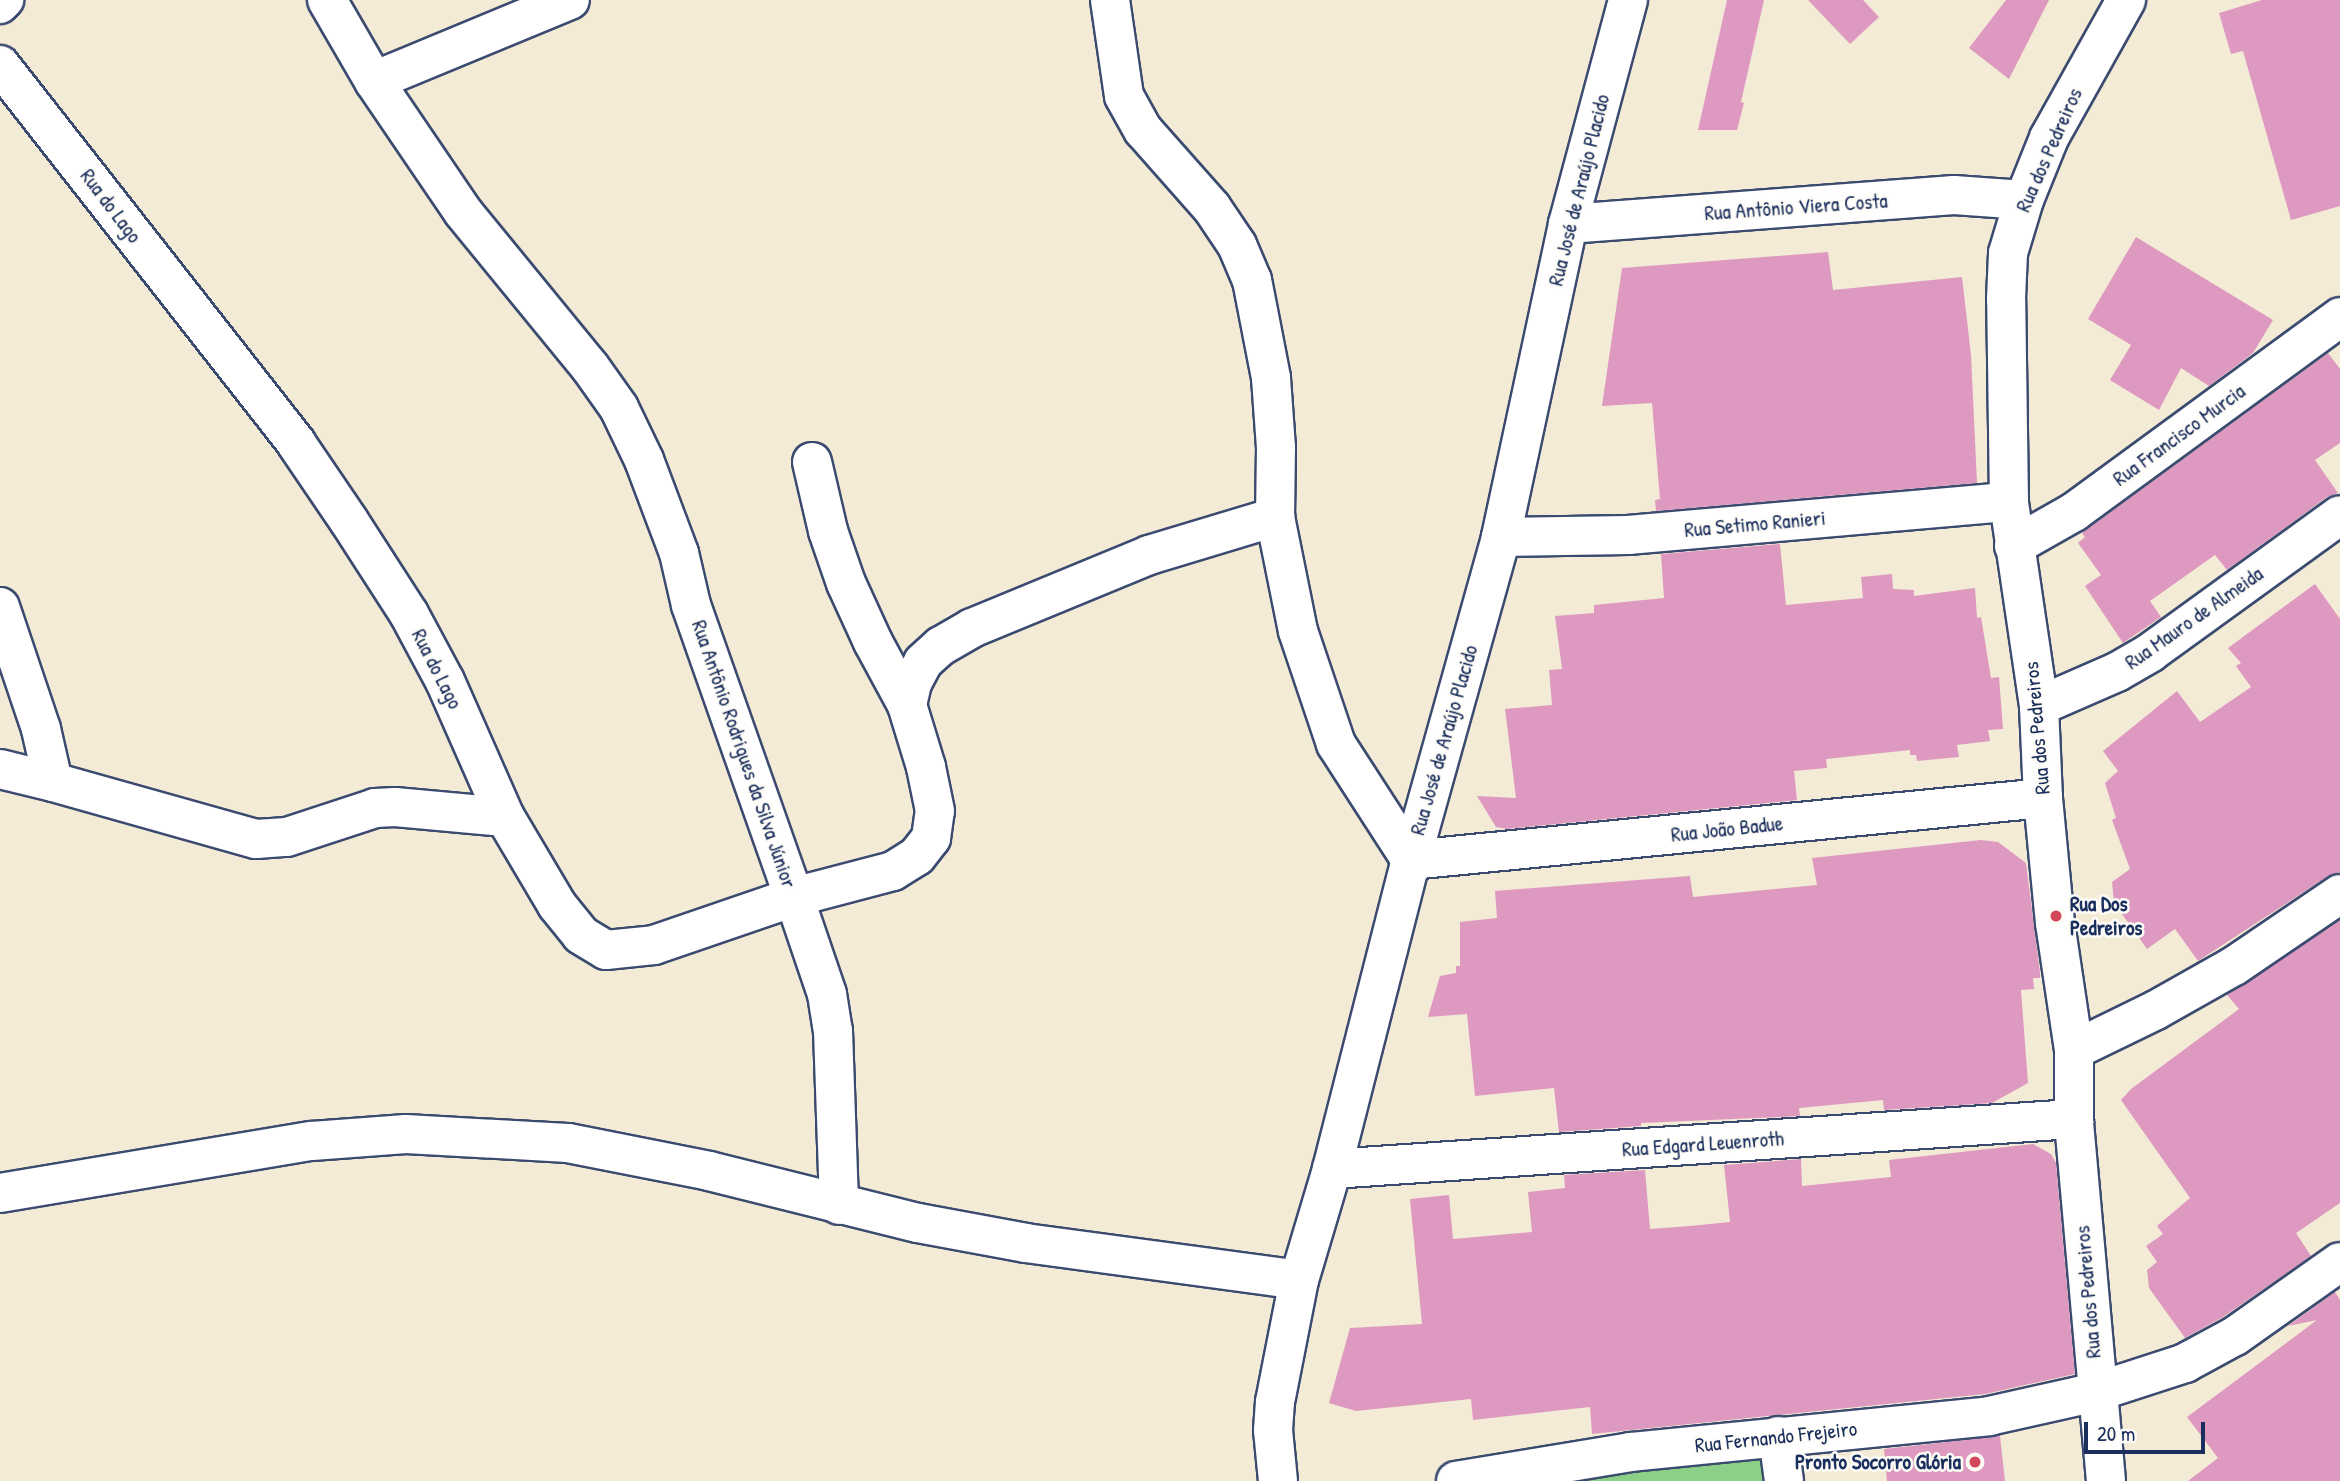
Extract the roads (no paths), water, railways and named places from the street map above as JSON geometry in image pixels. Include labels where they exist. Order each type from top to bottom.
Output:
[{"type":"street","points":[[0,4],[4,0]]},
{"type":"street","name":"Rua Antônio Rodrigues da Silva Júnior","points":[[327,0],[374,81],[463,212],[590,367],[619,408],[644,460],[679,553],[691,605],[794,897],[893,871],[917,856],[931,838],[935,811],[926,766],[907,705],[846,583],[828,531],[812,462]]},
{"type":"street","points":[[374,81],[570,0]]},
{"type":"street","points":[[1110,0],[1124,96],[1143,130],[1225,226],[1237,245],[1252,280],[1271,378],[1276,447],[1275,517],[1298,631],[1336,744],[1411,860]]},
{"type":"street","name":"Rua José de Araújo Placido","points":[[1278,1481],[1274,1455],[1275,1402],[1299,1280],[1332,1169],[1411,860],[1501,537],[1568,224],[1628,0]]},
{"type":"street","name":"Rua dos Pedreiros","points":[[2106,1481],[2096,1392],[2074,1119],[2074,1050],[2055,923],[2043,799],[2039,706],[2009,502],[2006,299],[2008,253],[2024,200],[2049,138],[2126,0]]},
{"type":"street","name":"Rua do Lago","points":[[0,65],[296,443],[349,522],[409,614],[445,681],[505,817],[556,905],[581,935],[606,950],[654,945],[794,897]]},
{"type":"street","name":"Rua Antônio Viera Costa","points":[[1568,224],[1954,195],[2024,200]]},
{"type":"street","name":"Rua Francisco Murcia","points":[[2014,546],[2074,512],[2340,317]]},
{"type":"street","name":"Rua Setimo Ranieri","points":[[1501,537],[1628,535],[2009,502]]},
{"type":"street","name":"Rua Mauro de Almeida","points":[[2039,706],[2117,671],[2151,652],[2340,515]]},
{"type":"street","points":[[907,705],[912,683],[923,662],[941,646],[972,628],[1149,555],[1275,517]]},
{"type":"street","points":[[0,607],[41,729],[53,782]]},
{"type":"street","points":[[0,769],[256,839],[287,837],[375,808],[395,807],[505,817]]},
{"type":"street","name":"Rua João Badue","points":[[1411,860],[2043,799]]},
{"type":"street","points":[[2074,1050],[2156,1010],[2234,966],[2340,894]]},
{"type":"street","points":[[794,897],[827,994],[833,1031],[839,1205]]},
{"type":"street","name":"Rua Edgard Leuenroth","points":[[1332,1169],[2074,1119]]},
{"type":"street","points":[[0,1193],[312,1140],[407,1133],[568,1143],[709,1171],[839,1205],[1026,1243],[1299,1280]]},
{"type":"street","name":"Rua Fernando Frejeiro","points":[[1457,1481],[1631,1452],[1989,1416],[2096,1392],[2185,1363],[2235,1336],[2340,1262]]},
{"type":"street","points":[[1778,1436],[1784,1481]]},
{"type":"place","name":"Rua Dos Pedreiros","points":[[2056,916]]},
{"type":"place","name":"Pronto Socorro Glória","points":[[1975,1462]]}]
